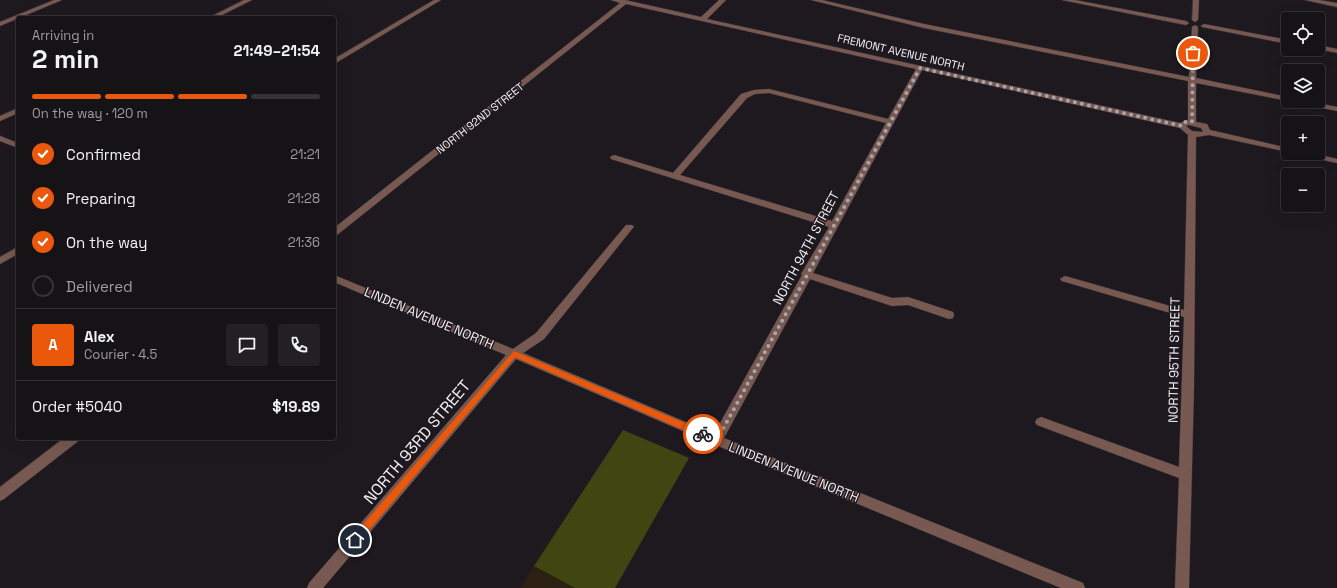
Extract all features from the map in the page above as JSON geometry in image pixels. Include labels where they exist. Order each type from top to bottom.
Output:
[{"type":"street","points":[[20,16],[59,0]]},
{"type":"street","points":[[215,16],[249,0]]},
{"type":"street","points":[[336,61],[438,0]]},
{"type":"street","name":"FREMONT AVENUE NORTH","points":[[614,0],[1182,126],[1186,131],[1192,128]]},
{"type":"street","points":[[703,19],[723,0]]},
{"type":"street","points":[[814,0],[924,26],[1281,98]]},
{"type":"street","points":[[1065,0],[1186,22],[1189,20],[1195,24],[1281,41]]},
{"type":"street","name":"NORTH 95TH STREET","points":[[1182,588],[1189,315],[1192,79],[1196,0]]},
{"type":"street","points":[[1308,0],[1337,5]]},
{"type":"street","name":"NORTH 92ND STREET","points":[[336,231],[625,2]]},
{"type":"street","points":[[0,24],[16,17]]},
{"type":"street","points":[[1325,48],[1337,51]]},
{"type":"street","name":"NORTH 94TH STREET","points":[[717,440],[806,274],[920,68]]},
{"type":"street","points":[[675,176],[744,96],[754,92],[768,92],[890,122]]},
{"type":"street","points":[[1325,107],[1337,109]]},
{"type":"street","points":[[0,119],[16,111]]},
{"type":"street","points":[[1192,128],[1202,135],[1207,132],[1281,148]]},
{"type":"street","points":[[0,138],[16,145]]},
{"type":"street","points":[[614,157],[833,225]]},
{"type":"street","points":[[1325,158],[1337,161]]},
{"type":"street","name":"NORTH 93RD STREET","points":[[314,588],[514,354],[540,336],[629,227]]},
{"type":"street","points":[[0,261],[16,251]]},
{"type":"street","points":[[806,274],[892,302],[908,301],[949,315]]},
{"type":"street","name":"LINDEN AVENUE NORTH","points":[[336,279],[717,440],[1078,588]]},
{"type":"street","points":[[1065,279],[1189,315]]},
{"type":"street","points":[[1041,422],[1185,475]]},
{"type":"street","points":[[0,495],[70,440]]},
{"type":"shaded area","points":[[534,566],[575,588],[520,588]]},
{"type":"green space","points":[[623,430],[689,458],[615,588],[575,588],[534,566]]},
{"type":"way so far","points":[[703,434],[717,440],[920,68],[1182,126],[1185,122],[1192,122],[1193,53]]},
{"type":"route","points":[[355,540],[514,354],[703,434]]}]
